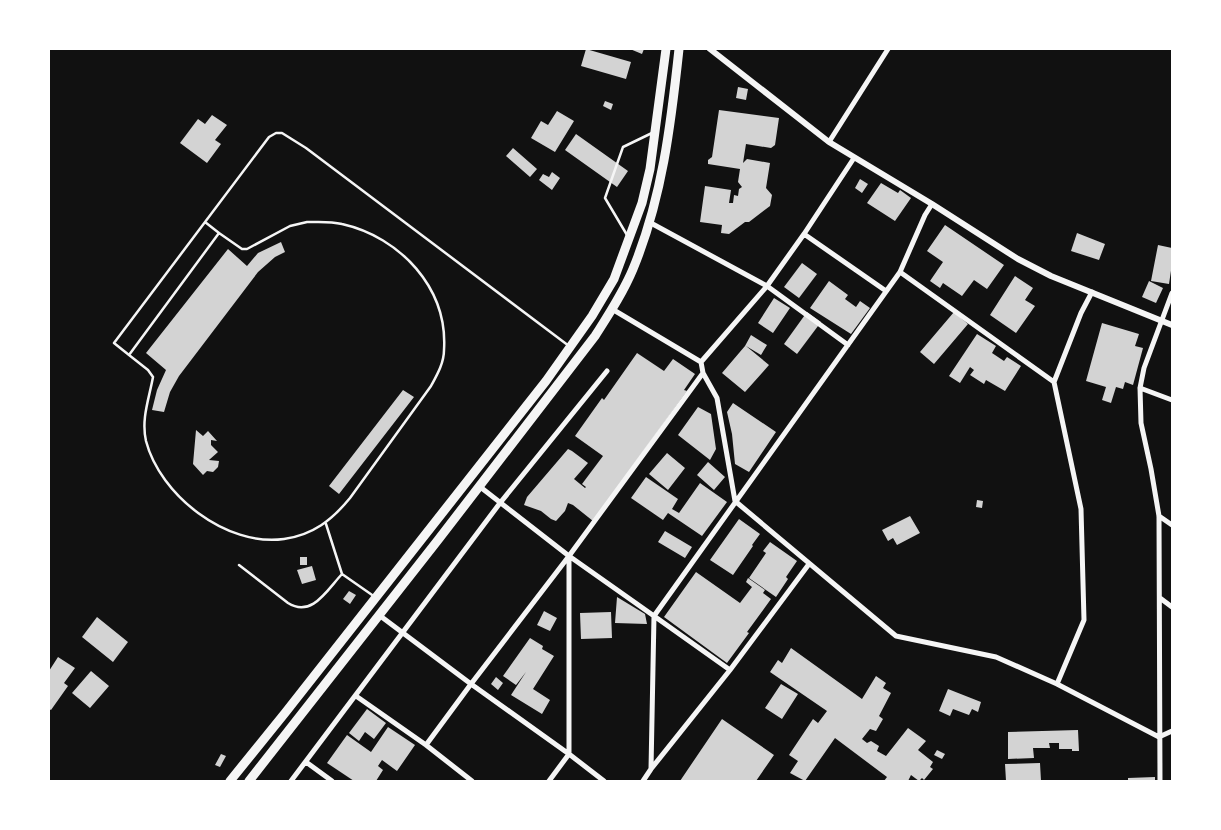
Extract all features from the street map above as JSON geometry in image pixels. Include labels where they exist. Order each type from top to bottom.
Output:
[{"type":"highway","points":[[230,781],[546,380],[592,316],[614,279],[642,203],[650,170],[666,49]]},
{"type":"highway","points":[[249,781],[595,336],[612,309],[632,271],[656,201],[665,158],[679,49]]},
{"type":"street","points":[[710,49],[828,142],[932,204],[1018,259],[1051,276],[1172,325]]},
{"type":"street","points":[[828,142],[888,49]]},
{"type":"street","points":[[701,362],[767,286],[854,158]]},
{"type":"street","points":[[651,769],[654,616],[900,272],[925,215],[932,204]]},
{"type":"street","points":[[649,222],[767,286],[848,345]]},
{"type":"street","points":[[804,234],[886,291]]},
{"type":"street","points":[[900,272],[1054,382]]},
{"type":"street","points":[[1057,684],[1084,620],[1081,509],[1054,382],[1081,313],[1092,292]]},
{"type":"street","points":[[1160,781],[1159,516],[1141,423],[1140,388],[1144,368],[1163,322],[1172,293]]},
{"type":"street","points":[[612,309],[701,362],[703,373],[717,398],[736,501],[896,636],[996,657],[1057,684],[1159,737]]},
{"type":"street","points":[[291,781],[500,504],[607,370]]},
{"type":"street","points":[[426,745],[569,556],[703,373]]},
{"type":"street","points":[[1140,388],[1172,400]]},
{"type":"street","points":[[479,486],[569,556],[730,670]]},
{"type":"street","points":[[1159,516],[1172,525]]},
{"type":"street","points":[[549,781],[570,754],[569,556]]},
{"type":"street","points":[[643,781],[730,670],[809,564]]},
{"type":"street","points":[[1160,598],[1172,607]]},
{"type":"street","points":[[379,615],[471,684],[570,754],[604,781]]},
{"type":"street","points":[[356,696],[426,745],[472,781]]},
{"type":"street","points":[[1159,737],[1172,731]]},
{"type":"street","points":[[306,762],[332,781]]},
{"type":"lane","points":[[629,239],[605,198],[623,147],[656,131]]},
{"type":"lane","points":[[205,222],[242,248],[247,249],[290,226],[307,222],[326,222],[356,228],[371,234],[404,255],[417,268],[435,298],[441,316],[444,352],[440,369],[431,386],[350,498],[326,524],[284,539],[264,539],[231,531],[194,510],[163,477],[152,459],[146,439],[144,419],[146,402],[153,377],[148,370],[114,343],[205,222],[269,137],[276,133],[282,133],[306,148],[570,347]]},
{"type":"lane","points":[[129,354],[219,233]]},
{"type":"lane","points":[[326,524],[342,574],[376,598]]},
{"type":"lane","points":[[239,565],[295,608],[309,607],[315,603],[342,574]]},
{"type":"building","points":[[586,49],[631,62],[626,79],[581,66]]},
{"type":"building","points":[[630,49],[644,49],[642,54]]},
{"type":"building","points":[[738,87],[748,89],[746,100],[736,98]]},
{"type":"building","points":[[605,101],[613,104],[611,110],[603,106]]},
{"type":"building","points":[[719,110],[779,118],[775,145],[771,148],[746,144],[743,163],[747,159],[770,163],[766,188],[772,195],[770,206],[729,234],[721,233],[722,225],[700,222],[705,186],[731,190],[729,203],[733,203],[734,195],[738,196],[739,189],[742,187],[738,182],[740,169],[708,164],[708,160],[712,157]]},
{"type":"building","points":[[557,111],[574,121],[555,152],[531,138],[541,121],[548,125]]},
{"type":"building","points":[[212,115],[227,125],[215,140],[221,144],[207,163],[180,143],[198,119],[205,124]]},
{"type":"building","points":[[576,134],[628,171],[617,187],[565,150]]},
{"type":"building","points":[[513,148],[537,169],[530,177],[506,156]]},
{"type":"building","points":[[552,172],[560,178],[552,190],[539,180],[543,174],[549,177]]},
{"type":"building","points":[[860,179],[868,184],[862,193],[855,188]]},
{"type":"building","points":[[881,183],[898,193],[900,190],[911,198],[895,221],[867,203]]},
{"type":"building","points":[[945,225],[1004,265],[987,289],[974,280],[962,296],[943,283],[940,288],[930,281],[943,262],[927,251]]},
{"type":"building","points":[[1077,233],[1105,244],[1099,260],[1071,251]]},
{"type":"building","points":[[281,242],[285,252],[275,257],[258,272],[179,376],[170,392],[164,412],[152,410],[157,390],[166,370],[146,353],[228,249],[247,266],[258,253]]},
{"type":"building","points":[[1158,245],[1172,248],[1169,284],[1151,281]]},
{"type":"building","points":[[802,263],[817,274],[799,298],[784,287]]},
{"type":"building","points":[[1015,276],[1033,288],[1025,300],[1035,306],[1016,333],[990,315]]},
{"type":"building","points":[[829,281],[848,295],[845,299],[856,307],[860,301],[870,308],[851,334],[810,308]]},
{"type":"building","points":[[1149,281],[1163,288],[1156,303],[1142,297]]},
{"type":"building","points":[[774,298],[790,308],[773,333],[758,323]]},
{"type":"building","points":[[807,312],[821,322],[797,354],[784,344]]},
{"type":"building","points":[[954,312],[968,324],[934,364],[920,352]]},
{"type":"building","points":[[1102,323],[1139,334],[1135,346],[1143,348],[1133,385],[1125,382],[1123,389],[1116,387],[1111,403],[1102,400],[1106,387],[1086,381]]},
{"type":"building","points":[[977,334],[996,346],[992,353],[1004,361],[1007,357],[1021,366],[1005,391],[986,380],[984,384],[970,375],[974,370],[970,367],[960,383],[949,376]]},
{"type":"building","points":[[751,335],[767,345],[761,355],[746,346],[769,365],[745,392],[722,373],[745,346]]},
{"type":"building","points":[[637,353],[664,371],[673,359],[695,374],[684,390],[687,391],[593,521],[568,503],[565,511],[556,521],[541,511],[524,505],[527,497],[568,449],[588,463],[574,479],[586,487],[582,484],[603,456],[575,436],[602,398],[604,400]]},
{"type":"building","points":[[403,390],[414,397],[339,494],[329,486]]},
{"type":"building","points":[[733,403],[776,432],[749,472],[735,464],[732,434],[727,412]]},
{"type":"building","points":[[698,407],[711,414],[716,449],[710,460],[678,435]]},
{"type":"building","points":[[196,430],[203,436],[208,431],[217,441],[211,440],[211,445],[218,452],[209,460],[219,461],[218,467],[213,472],[207,471],[203,475],[193,464]]},
{"type":"building","points":[[667,453],[685,468],[668,490],[649,474]]},
{"type":"building","points":[[708,462],[725,477],[714,490],[697,475]]},
{"type":"building","points":[[646,477],[678,499],[672,509],[679,513],[700,483],[727,502],[702,536],[668,513],[663,520],[631,498]]},
{"type":"building","points":[[977,500],[983,501],[982,508],[976,507]]},
{"type":"building","points":[[910,516],[920,533],[897,545],[893,538],[888,541],[882,530]]},
{"type":"building","points":[[739,519],[760,534],[733,575],[710,560]]},
{"type":"building","points":[[665,531],[692,547],[685,558],[658,542]]},
{"type":"building","points":[[770,542],[797,561],[776,597],[749,578],[766,553],[763,551]]},
{"type":"building","points":[[300,557],[307,557],[307,565],[300,565]]},
{"type":"building","points":[[312,566],[316,580],[302,584],[297,570]]},
{"type":"building","points":[[696,572],[740,603],[752,587],[746,582],[748,578],[765,590],[763,593],[771,599],[727,663],[664,617]]},
{"type":"building","points":[[349,591],[356,595],[350,604],[343,599]]},
{"type":"building","points":[[617,597],[645,614],[647,624],[615,623]]},
{"type":"building","points":[[544,611],[557,618],[550,631],[537,625]]},
{"type":"building","points":[[611,612],[612,638],[581,639],[580,613]]},
{"type":"building","points":[[97,617],[128,642],[113,662],[82,637]]},
{"type":"building","points":[[530,638],[543,646],[542,649],[554,656],[533,689],[550,700],[542,714],[511,695],[526,672],[516,685],[503,676]]},
{"type":"building","points":[[791,648],[862,699],[876,676],[886,683],[883,688],[891,693],[879,716],[883,719],[876,731],[870,729],[862,739],[867,743],[871,741],[879,746],[877,751],[886,756],[908,728],[926,741],[918,750],[933,762],[930,767],[933,769],[924,780],[922,778],[919,781],[911,775],[908,781],[884,781],[887,777],[835,738],[805,781],[790,773],[798,761],[789,755],[813,719],[818,723],[827,711],[770,672],[778,660],[782,663]]},
{"type":"building","points":[[58,657],[75,668],[64,683],[68,686],[51,710],[49,709],[49,671]]},
{"type":"building","points":[[91,671],[109,686],[90,708],[72,693]]},
{"type":"building","points":[[496,677],[503,683],[498,690],[491,684]]},
{"type":"building","points":[[781,684],[798,694],[782,719],[765,708]]},
{"type":"building","points":[[948,689],[981,702],[978,712],[972,709],[969,715],[953,709],[950,716],[939,711]]},
{"type":"building","points":[[367,709],[386,723],[374,739],[365,732],[359,741],[349,733]]},
{"type":"building","points":[[722,719],[774,755],[756,781],[680,781]]},
{"type":"building","points":[[388,727],[415,745],[397,771],[382,760],[378,766],[383,770],[376,781],[354,781],[327,763],[347,735],[371,752]]},
{"type":"building","points":[[1078,730],[1079,751],[1059,749],[1059,743],[1049,743],[1050,748],[1033,748],[1034,758],[1008,759],[1008,732]]},
{"type":"building","points":[[937,750],[945,754],[942,759],[934,755]]},
{"type":"building","points":[[221,754],[226,756],[220,767],[215,765]]},
{"type":"building","points":[[1040,763],[1041,781],[1006,781],[1005,764]]},
{"type":"building","points":[[1155,777],[1155,781],[1128,781],[1128,778]]}]
